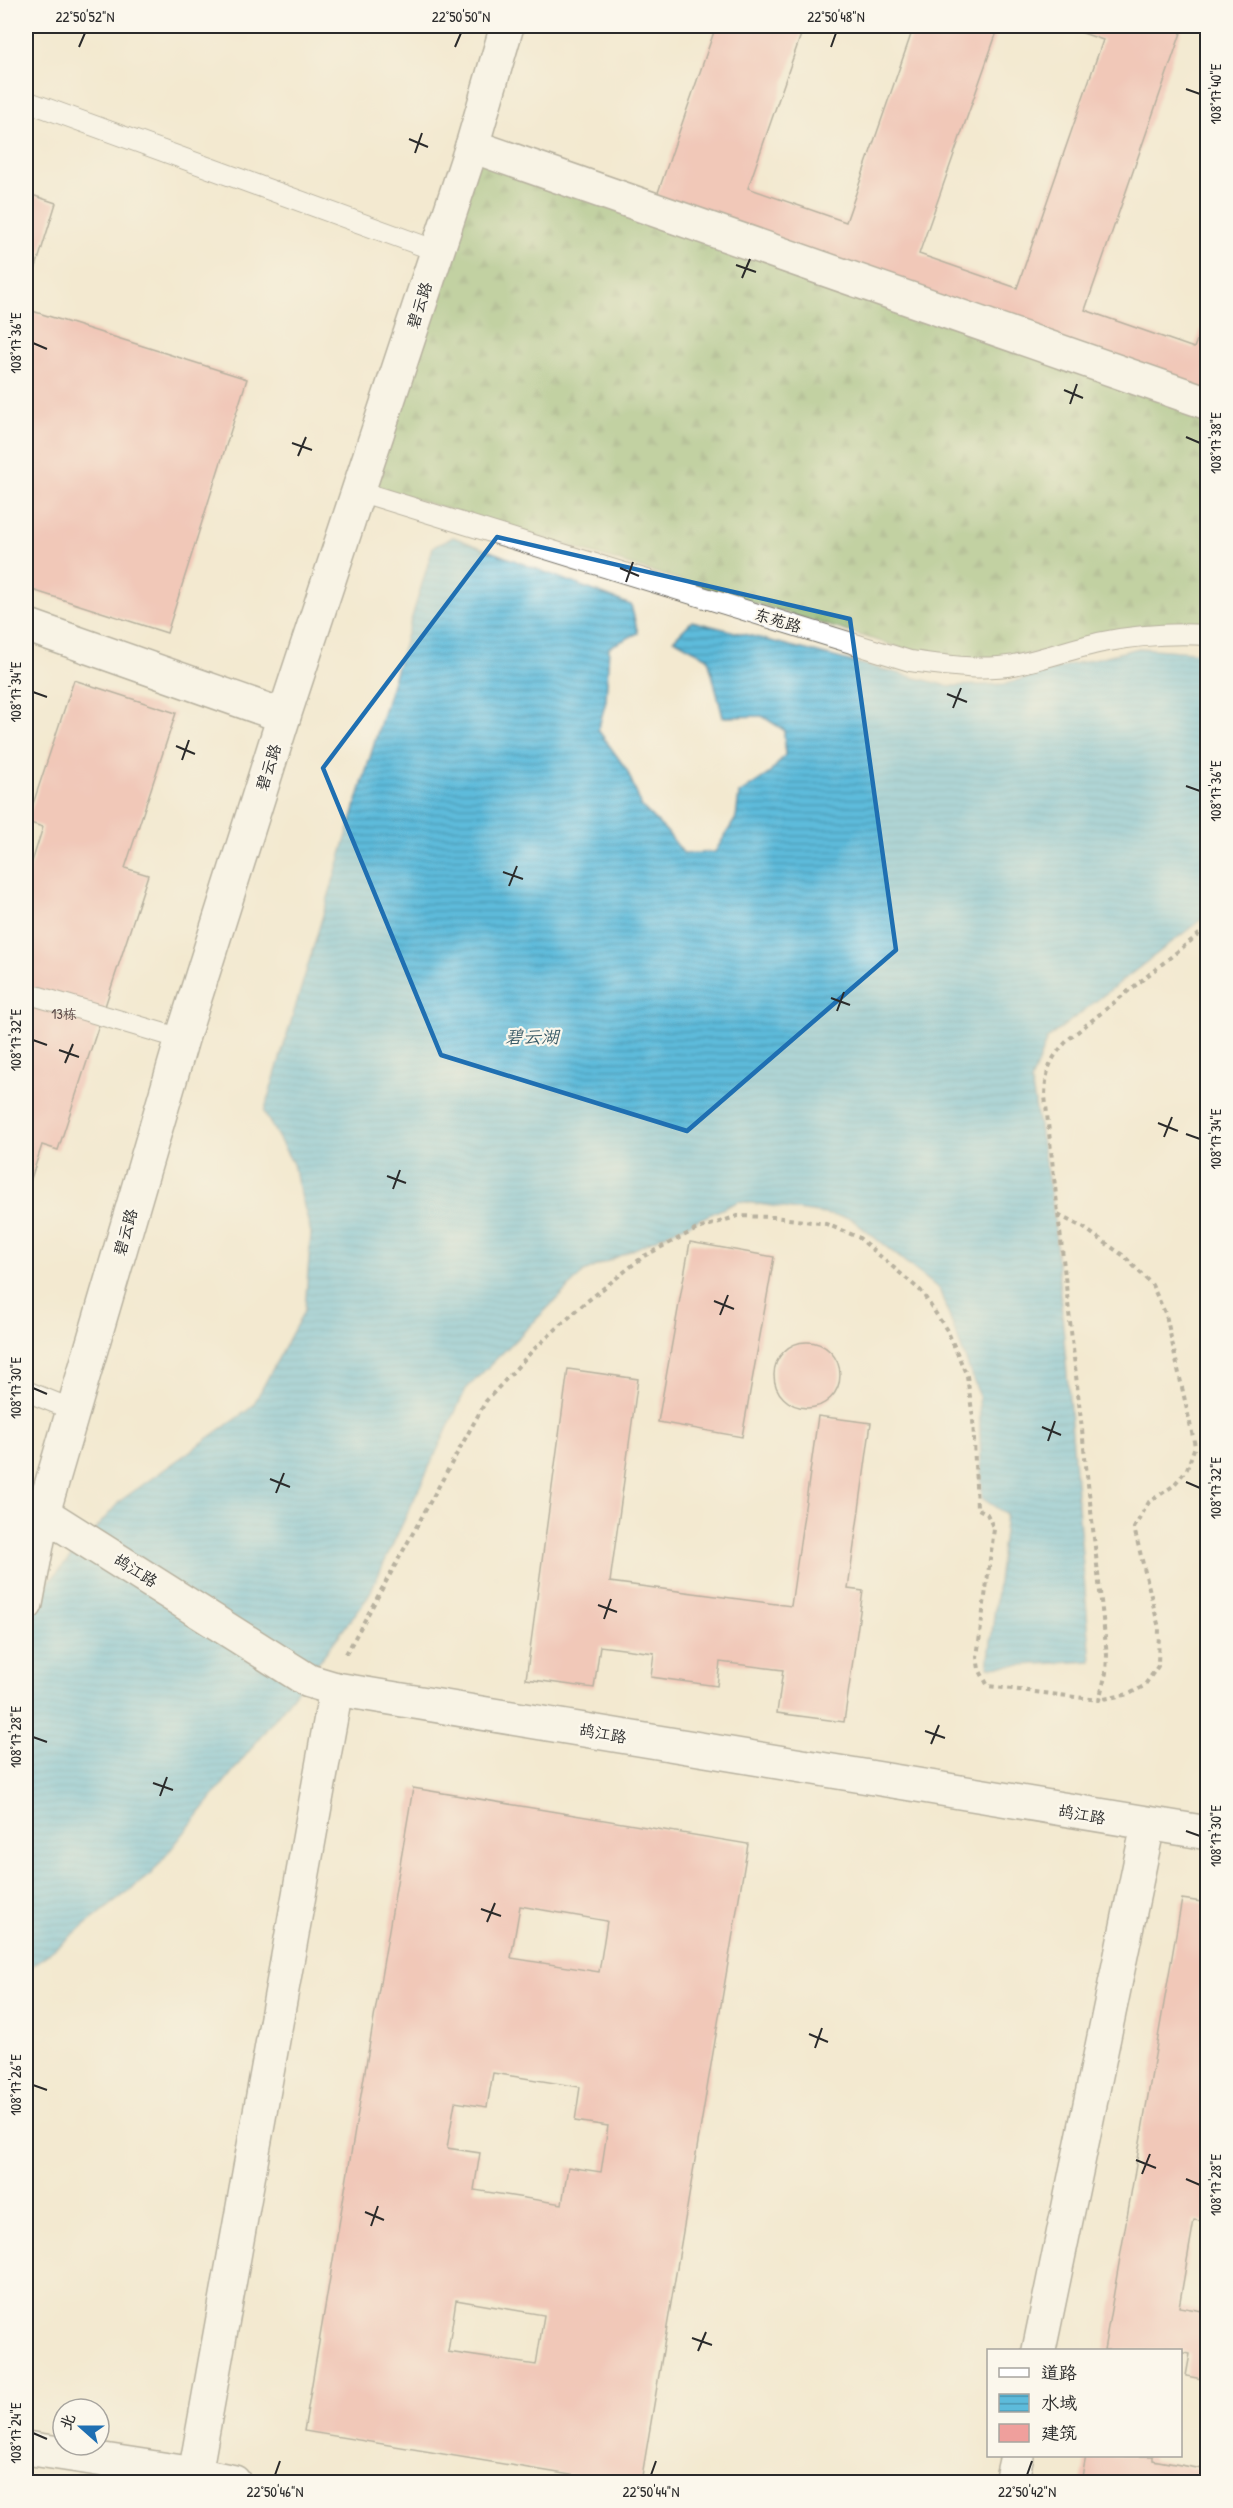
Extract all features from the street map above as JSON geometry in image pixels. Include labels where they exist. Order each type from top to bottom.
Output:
[{"type":"street","name":"碧云路","points":[[27,1594],[31,1513],[73,1410],[182,1039],[284,716],[472,146],[507,26]]},
{"type":"street","points":[[472,146],[1208,403]]},
{"type":"street","points":[[26,625],[284,716]]},
{"type":"street","name":"鸪江路","points":[[31,1513],[79,1534],[323,1685],[1148,1825],[1208,1833]]},
{"type":"street","points":[[195,2474],[323,1685]]},
{"type":"street","points":[[1039,2349],[1148,1825]]},
{"type":"street","points":[[26,2448],[234,2482]]},
{"type":"street","points":[[1011,2482],[1017,2457]]},
{"type":"lane","points":[[26,101],[437,251]]},
{"type":"lane","name":"东苑路","points":[[358,491],[910,661],[946,666],[1004,666],[1103,642],[1164,633],[1208,634]]},
{"type":"lane","points":[[26,993],[182,1039]]},
{"type":"lane","points":[[26,1391],[73,1410]]},
{"type":"path","points":[[1099,1701],[1106,1673],[1107,1655],[1045,1096],[1046,1074],[1054,1053],[1070,1038],[1208,927]]},
{"type":"path","points":[[323,1685],[338,1671],[486,1401],[534,1350],[585,1303],[644,1256],[695,1230],[738,1216],[774,1217],[826,1224],[858,1237],[921,1291],[948,1332],[967,1376],[973,1418],[977,1508],[987,1514],[994,1529],[977,1657],[979,1669],[988,1686],[1099,1701],[1129,1694],[1143,1686],[1158,1666],[1159,1628],[1134,1528],[1149,1502],[1173,1486],[1187,1469],[1195,1446],[1166,1315],[1152,1285],[1124,1256],[1084,1228],[1058,1215]]},
{"type":"highlighted area","points":[[497,537],[850,619],[896,950],[687,1131],[441,1055],[323,768]]},
{"type":"green space","points":[[477,156],[1207,413],[1207,628],[1016,656],[944,661],[372,486]]},
{"type":"water","name":"碧云湖","points":[[453,537],[631,605],[638,633],[609,647],[606,701],[598,730],[627,770],[642,807],[667,832],[684,854],[715,852],[736,818],[739,794],[770,773],[785,755],[784,730],[762,716],[723,717],[708,658],[674,639],[692,621],[948,686],[1005,684],[1139,648],[1207,653],[1207,915],[1047,1039],[1031,1081],[1053,1207],[1091,1661],[988,1667],[1006,1514],[982,1498],[979,1395],[939,1289],[850,1218],[739,1201],[584,1272],[466,1389],[368,1597],[285,1706],[152,1873],[26,1971],[26,1608],[120,1501],[252,1407],[305,1309],[311,1233],[293,1164],[264,1112],[433,547]]},
{"type":"building","points":[[716,26],[804,26],[748,188],[846,222],[914,26],[999,26],[919,254],[1017,288],[1103,40],[1080,32],[1082,26],[1183,27],[1085,310],[1194,348],[1208,311],[1208,396],[654,204]]},
{"type":"building","points":[[26,193],[56,203],[26,299]]},
{"type":"building","points":[[26,309],[247,379],[167,633],[26,588]]},
{"type":"building","points":[[74,680],[176,713],[125,868],[148,875],[58,1150],[42,1145],[26,1194],[26,881],[43,827],[27,822]]},
{"type":"building","points":[[690,1242],[774,1257],[742,1437],[658,1422]]},
{"type":"building","points":[[813,1342],[831,1351],[838,1362],[840,1375],[838,1388],[831,1399],[820,1406],[801,1408],[783,1399],[776,1388],[774,1369],[783,1351],[794,1344]]},
{"type":"building","points":[[568,1369],[638,1379],[610,1582],[791,1606],[818,1416],[871,1423],[848,1589],[863,1591],[844,1722],[777,1713],[783,1670],[720,1662],[717,1686],[651,1677],[654,1653],[600,1646],[594,1688],[526,1679]]},
{"type":"building","points":[[413,1788],[748,1844],[641,2482],[613,2482],[304,2431]],"holes":[[[520,1906],[607,1921],[599,1972],[511,1958]],[[493,2073],[580,2087],[575,2121],[608,2126],[601,2172],[568,2167],[562,2204],[474,2190],[480,2153],[447,2148],[455,2102],[487,2107]],[[456,2300],[544,2315],[536,2365],[448,2352]]]},
{"type":"building","points":[[1182,1899],[1208,1903],[1208,2222],[1194,2220],[1179,2307],[1208,2312],[1208,2380],[1186,2376],[1190,2354],[1182,2352],[1182,2349],[1104,2349]]},
{"type":"building","points":[[1086,2457],[1153,2457],[1153,2460],[1208,2470],[1208,2482],[1081,2482]]}]
